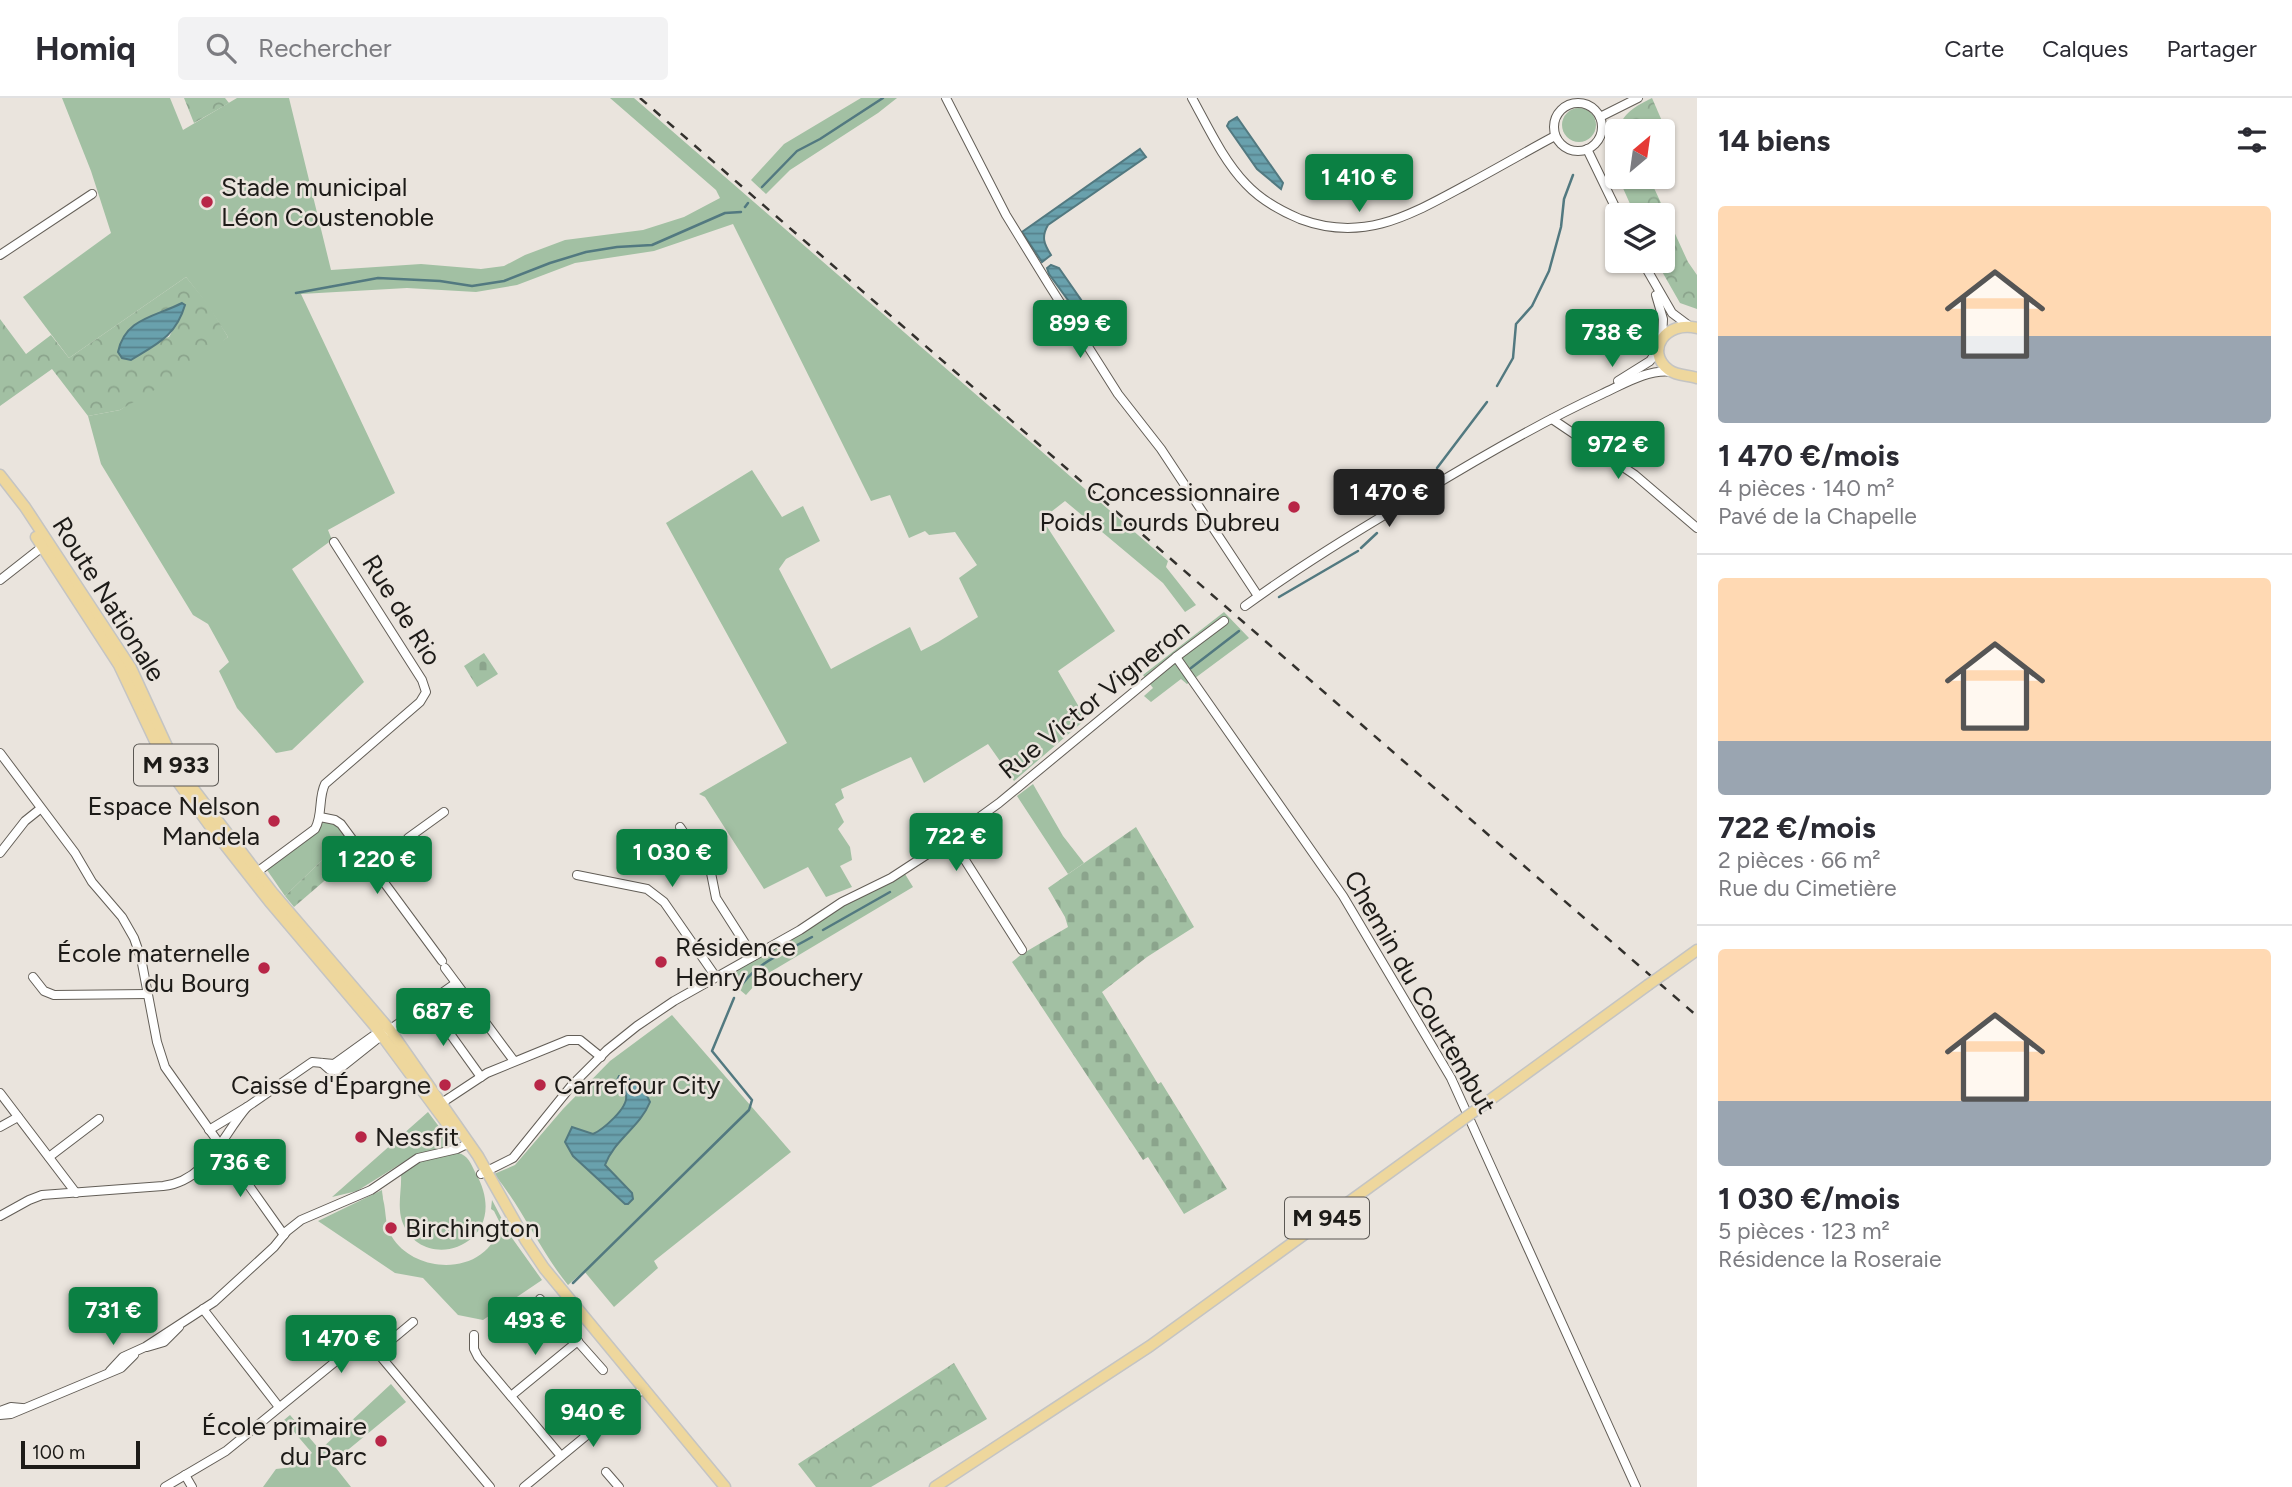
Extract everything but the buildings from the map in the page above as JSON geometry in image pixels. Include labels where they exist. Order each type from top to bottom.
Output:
[{"type":"main road","points":[[1694,327],[1673,328],[1661,343],[1662,361],[1678,373],[1697,378]]},
{"type":"main road","points":[[1678,373],[1697,372]]},
{"type":"main road","name":"Route Nationale","points":[[0,475],[124,673],[166,764],[210,826],[306,933],[386,1033],[466,1145],[544,1268],[716,1487]]},
{"type":"main road","name":"Route Nationale","points":[[0,486],[45,544]]},
{"type":"main road","name":"M 945","points":[[935,1487],[1140,1352],[1697,950]]},
{"type":"main road","name":"Route Nationale","points":[[641,1390],[725,1487]]},
{"type":"main road","name":"M 945","points":[[927,1487],[967,1465]]},
{"type":"street","points":[[946,98],[1006,215],[1049,285],[1114,388],[1163,452],[1258,596]]},
{"type":"street","points":[[1192,98],[1236,173],[1248,186],[1292,216],[1329,228],[1371,227],[1406,216],[1555,136]]},
{"type":"street","points":[[1600,117],[1638,98]]},
{"type":"street","points":[[1580,102],[1588,105],[1600,117],[1599,139],[1587,149],[1572,150],[1559,143],[1555,136],[1554,120],[1564,106],[1580,102]]},
{"type":"street","points":[[1587,149],[1613,203]]},
{"type":"street","points":[[0,256],[92,194]]},
{"type":"street","points":[[1648,273],[1672,313],[1694,327]]},
{"type":"street","points":[[1245,606],[1357,531],[1645,366],[1654,357],[1661,343],[1663,319],[1651,279]]},
{"type":"street","points":[[1580,404],[1641,376],[1661,371],[1678,373]]},
{"type":"street","points":[[1552,419],[1635,475],[1697,528]]},
{"type":"street","name":"Rue de Rio","points":[[320,817],[325,784],[420,702],[426,692],[422,680],[334,542]]},
{"type":"street","points":[[0,580],[45,544]]},
{"type":"street","name":"Rue Victor Vigneron","points":[[484,1172],[516,1155],[561,1097],[601,1056],[654,1013],[800,930],[842,902],[891,878],[951,838],[999,803],[1176,657],[1224,621]]},
{"type":"street","name":"Chemin du Courtembut","points":[[1176,657],[1343,896],[1451,1078],[1636,1487]]},
{"type":"street","points":[[0,753],[75,853],[92,882],[127,926],[139,950],[159,1050],[165,1067],[284,1235]]},
{"type":"street","points":[[0,853],[25,821],[40,809]]},
{"type":"street","points":[[375,869],[405,848],[408,838],[444,811]]},
{"type":"street","points":[[254,875],[314,828],[320,817],[341,824],[514,1061]]},
{"type":"street","points":[[680,827],[711,873],[716,898],[753,956]]},
{"type":"street","points":[[951,838],[1022,950]]},
{"type":"street","points":[[576,875],[647,889],[655,893],[716,977]]},
{"type":"street","points":[[33,977],[44,991],[54,995],[148,994]]},
{"type":"street","points":[[209,1130],[310,1064],[320,1062],[330,1070],[338,1070],[456,984]]},
{"type":"street","points":[[428,1003],[481,1077]]},
{"type":"street","points":[[438,1105],[481,1077],[571,1039],[584,1042],[601,1056]]},
{"type":"street","points":[[0,1093],[76,1193]]},
{"type":"street","points":[[0,1216],[38,1196],[180,1182],[199,1170],[220,1147],[247,1107]]},
{"type":"street","points":[[0,1127],[18,1117]]},
{"type":"street","points":[[49,1157],[99,1119]]},
{"type":"street","points":[[0,1413],[11,1407],[22,1408],[110,1371],[124,1357],[136,1353],[214,1302],[301,1220],[371,1190],[418,1158],[466,1145]]},
{"type":"street","points":[[540,1299],[603,1370]]},
{"type":"street","points":[[203,1308],[279,1407]]},
{"type":"street","points":[[377,1352],[413,1322]]},
{"type":"street","points":[[474,1335],[474,1349],[478,1357],[561,1456]]},
{"type":"street","points":[[511,1396],[578,1341]]},
{"type":"street","points":[[165,1487],[226,1451],[359,1342],[369,1343],[490,1487]]},
{"type":"street","points":[[524,1487],[641,1390]]},
{"type":"street","points":[[606,1472],[619,1487]]},
{"type":"street","points":[[185,1475],[192,1487]]},
{"type":"green space","points":[[62,98],[170,98],[183,130],[237,98],[289,98],[331,270],[421,264],[481,269],[504,266],[565,240],[643,230],[684,217],[720,198],[716,190],[610,98],[634,98],[1168,561],[1166,567],[1196,605],[1185,612],[1163,583],[1065,501],[1042,519],[1115,631],[1058,671],[1086,719],[1014,781],[988,744],[924,783],[911,757],[841,789],[844,798],[835,804],[844,822],[838,829],[850,847],[852,860],[840,866],[852,887],[826,897],[808,867],[764,889],[705,797],[699,794],[787,743],[666,523],[752,470],[782,517],[803,506],[820,541],[786,559],[779,569],[831,669],[910,627],[921,651],[978,617],[959,578],[977,565],[955,532],[929,535],[925,531],[909,538],[890,495],[871,501],[733,224],[654,251],[575,263],[517,285],[476,292],[407,288],[301,294],[395,493],[328,530],[332,540],[292,569],[364,682],[292,750],[276,753],[237,708],[219,671],[229,662],[208,624],[193,615],[101,464],[88,416],[120,410],[228,337],[186,277],[69,358],[23,297],[111,233],[91,171]]},
{"type":"green space","points":[[184,98],[225,98],[229,103],[194,123]]},
{"type":"green space","points":[[861,98],[897,98],[790,170],[766,194],[751,180],[784,144]]},
{"type":"green space","points":[[1652,98],[1661,119],[1624,119],[1635,107]]},
{"type":"green space","points":[[1579,108],[1591,113],[1596,125],[1591,137],[1579,142],[1567,137],[1562,125],[1567,113]]},
{"type":"green space","points":[[1623,189],[1655,189],[1661,203],[1630,203]]},
{"type":"green space","points":[[1675,234],[1697,275],[1697,309],[1680,303],[1663,273],[1675,273]]},
{"type":"green space","points":[[186,277],[208,304],[228,337],[182,374],[120,410],[88,416],[52,369],[0,406],[0,319],[26,354],[51,335],[69,358]],"holes":[[[181,303],[182,313],[169,337],[118,352],[127,333],[143,320]]]},
{"type":"green space","points":[[1224,612],[1249,638],[1187,684],[1181,679],[1151,702],[1144,696],[1153,688],[1143,675]]},
{"type":"green space","points":[[484,653],[498,674],[477,687],[464,666]]},
{"type":"green space","points":[[1033,784],[1063,836],[1084,863],[1068,874],[1017,796]]},
{"type":"green space","points":[[325,821],[337,824],[347,836],[285,896],[267,870]]},
{"type":"green space","points":[[1136,827],[1194,927],[1147,957],[1102,992],[1227,1189],[1184,1214],[1148,1157],[1143,1160],[1012,962],[1068,927],[1048,888]]},
{"type":"green space","points":[[347,836],[359,851],[294,907],[285,896]]},
{"type":"green space","points":[[905,874],[913,887],[762,977],[746,995],[740,990],[731,974],[832,911]]},
{"type":"green space","points":[[672,1015],[791,1152],[654,1261],[658,1268],[614,1307],[584,1271],[568,1285],[494,1174],[515,1165],[563,1109],[610,1061]]},
{"type":"green space","points":[[428,1112],[440,1128],[446,1128],[451,1136],[450,1145],[410,1158],[357,1191],[332,1197]]},
{"type":"green space","points":[[458,1153],[471,1163],[485,1197],[484,1218],[476,1234],[462,1245],[445,1250],[428,1248],[413,1238],[402,1221],[401,1173],[424,1160]]},
{"type":"green space","points":[[382,1190],[387,1225],[394,1240],[406,1252],[437,1264],[470,1261],[494,1240],[500,1223],[491,1209],[492,1200],[512,1238],[542,1280],[483,1320],[458,1315],[423,1278],[395,1273],[318,1221]]},
{"type":"green space","points":[[954,1363],[987,1419],[871,1487],[816,1487],[798,1464]]},
{"type":"green space","points":[[391,1384],[406,1402],[332,1463],[351,1487],[263,1487],[276,1469],[293,1467],[312,1453],[284,1420],[290,1415],[320,1450]]},
{"type":"water","points":[[1237,117],[1283,183],[1281,189],[1257,169],[1227,126]]},
{"type":"water","points":[[1140,149],[1146,157],[1048,225],[1044,240],[1051,255],[1042,262],[1022,232]]},
{"type":"water","points":[[1051,265],[1059,268],[1093,317],[1084,322],[1049,274],[1047,268]]},
{"type":"water","points":[[182,303],[185,305],[181,316],[171,332],[131,360],[122,358],[118,352],[122,341],[134,325]]},
{"type":"water","points":[[619,1076],[638,1085],[650,1102],[640,1119],[614,1148],[605,1165],[632,1193],[633,1199],[628,1204],[573,1156],[565,1142],[572,1127],[593,1134],[619,1112],[626,1095],[617,1080]]},
{"type":"waterway","points":[[762,187],[797,151],[883,98]]},
{"type":"waterway","points":[[1497,386],[1513,358],[1516,324],[1532,306],[1549,271],[1561,227],[1564,199],[1573,175]]},
{"type":"waterway","points":[[745,207],[748,203]]},
{"type":"waterway","points":[[296,293],[378,278],[440,281],[472,286],[504,281],[586,252],[652,245],[725,213],[741,212]]},
{"type":"waterway","points":[[1437,468],[1487,402]]},
{"type":"waterway","points":[[1361,548],[1377,533]]},
{"type":"waterway","points":[[1279,597],[1358,551]]},
{"type":"waterway","points":[[1191,668],[1239,631]]},
{"type":"waterway","points":[[823,930],[890,892]]},
{"type":"waterway","points":[[738,991],[761,966],[812,937]]},
{"type":"waterway","points":[[573,1283],[749,1110],[752,1100],[712,1051],[734,998]]},
{"type":"railway","points":[[640,98],[1697,1016]]},
{"type":"place","name":"Stade municipal Léon Coustenoble","points":[[207,202]]},
{"type":"place","name":"Concessionnaire Poids Lourds Dubreu","points":[[1294,507]]},
{"type":"place","name":"Espace Nelson Mandela","points":[[274,821]]},
{"type":"place","name":"Résidence Henry Bouchery","points":[[661,962]]},
{"type":"place","name":"École maternelle du Bourg","points":[[264,968]]},
{"type":"place","name":"Caisse d'Épargne","points":[[445,1085]]},
{"type":"place","name":"Carrefour City","points":[[540,1085]]},
{"type":"place","name":"Nessfit","points":[[361,1137]]},
{"type":"place","name":"Birchington","points":[[391,1228]]},
{"type":"place","name":"École primaire du Parc","points":[[381,1441]]}]
